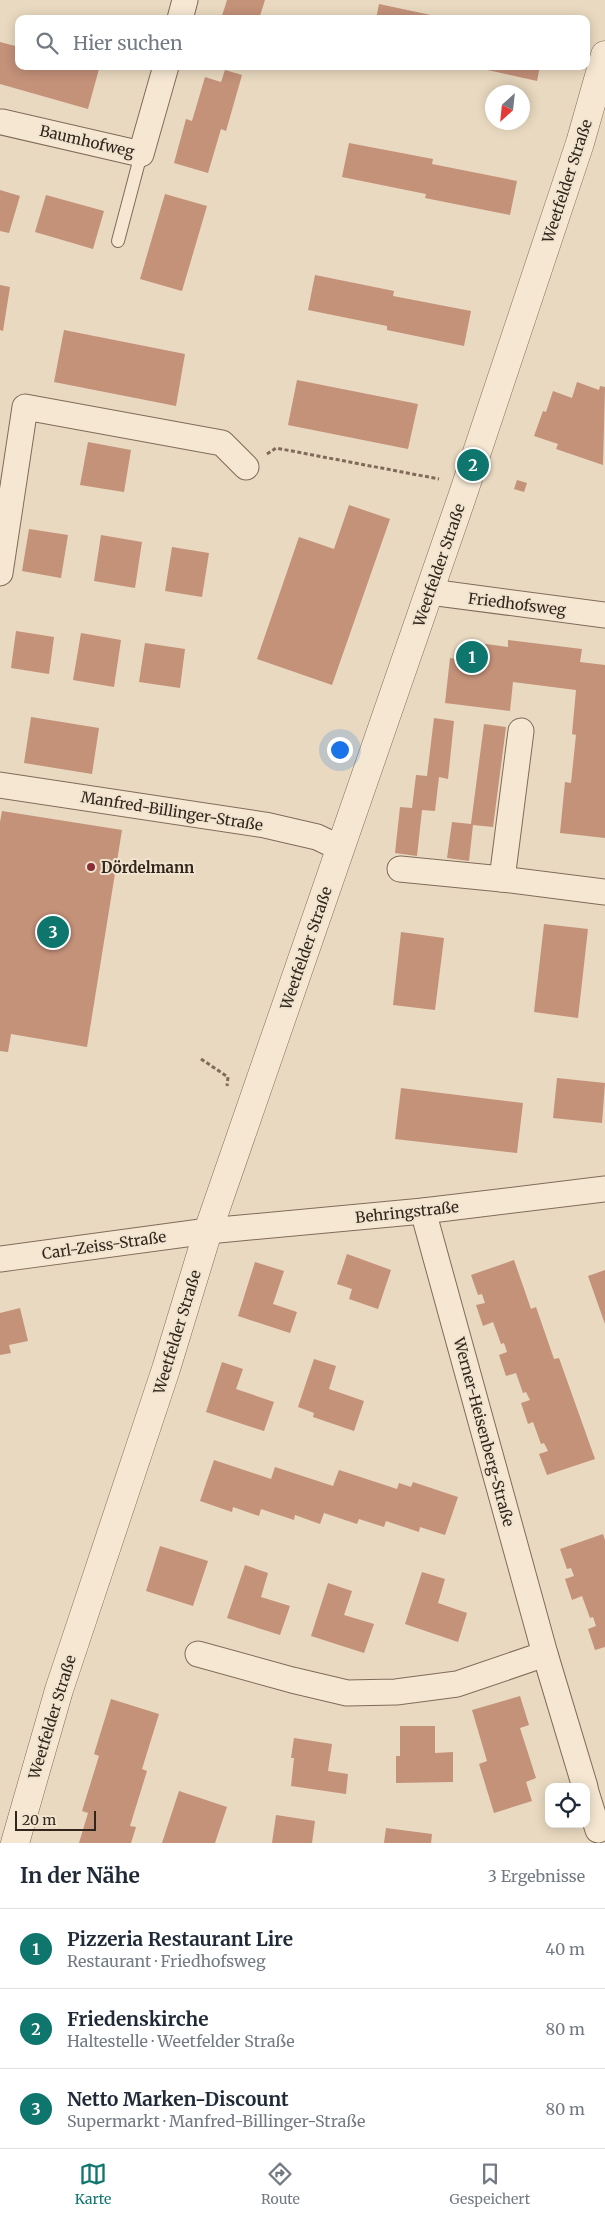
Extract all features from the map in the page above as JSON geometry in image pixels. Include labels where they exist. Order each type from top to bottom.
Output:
[{"type":"street","points":[[181,15],[186,0]]},
{"type":"street","name":"Weetfelder Straße","points":[[14,1843],[59,1690],[166,1369],[208,1231],[430,592],[580,143],[605,55]]},
{"type":"street","name":"Baumhofweg","points":[[2,122],[141,154],[165,70]]},
{"type":"street","points":[[0,573],[25,407],[222,443],[246,467]]},
{"type":"street","name":"Friedhofsweg","points":[[430,592],[605,615]]},
{"type":"street","points":[[502,879],[521,730]]},
{"type":"street","name":"Manfred-Billinger-Straße","points":[[0,785],[265,825],[317,837],[340,848]]},
{"type":"street","points":[[400,869],[605,892]]},
{"type":"street","name":"Behringstraße","points":[[208,1231],[423,1211],[605,1189]]},
{"type":"street","name":"Werner-Heisenberg-Straße","points":[[423,1211],[545,1654],[583,1783]]},
{"type":"street","name":"Carl-Zeiss-Straße","points":[[0,1259],[208,1231]]},
{"type":"street","points":[[198,1654],[347,1693],[396,1692],[457,1684],[545,1654]]},
{"type":"street","points":[[590,1805],[598,1830]]},
{"type":"lane","points":[[118,241],[141,154]]},
{"type":"path","points":[[246,467],[276,448],[466,485]]},
{"type":"building","points":[[227,0],[265,0],[260,15],[222,15]]},
{"type":"building","points":[[379,4],[431,15],[377,15]]},
{"type":"building","points":[[0,42],[15,46],[15,70],[99,70],[88,109],[0,84]]},
{"type":"building","points":[[225,70],[242,75],[226,131],[221,129],[208,173],[174,163],[186,119],[192,121],[205,77],[221,82]]},
{"type":"building","points":[[488,70],[539,70],[537,81]]},
{"type":"building","points":[[349,143],[433,159],[432,164],[517,181],[510,215],[425,198],[426,194],[342,177]]},
{"type":"building","points":[[0,190],[20,196],[9,233],[0,231]]},
{"type":"building","points":[[165,194],[207,206],[182,291],[140,279]]},
{"type":"building","points":[[46,195],[104,211],[93,249],[35,232]]},
{"type":"building","points":[[315,275],[394,291],[393,296],[471,311],[464,346],[387,330],[387,326],[308,310]]},
{"type":"building","points":[[0,285],[10,287],[3,331],[0,330]]},
{"type":"building","points":[[64,330],[185,354],[176,406],[54,382]]},
{"type":"building","points":[[297,380],[418,404],[408,449],[288,425]]},
{"type":"building","points":[[577,382],[599,390],[600,386],[605,387],[603,465],[556,449],[558,444],[534,436],[543,411],[546,412],[553,391],[572,398]]},
{"type":"building","points":[[88,442],[131,450],[124,492],[80,485]]},
{"type":"building","points":[[517,480],[527,483],[524,492],[514,489]]},
{"type":"building","points":[[349,505],[390,519],[332,685],[257,659],[299,537],[334,549]]},
{"type":"building","points":[[29,529],[68,535],[61,578],[22,571]]},
{"type":"building","points":[[101,535],[142,542],[135,588],[94,581]]},
{"type":"building","points":[[172,547],[209,553],[202,597],[165,591]]},
{"type":"building","points":[[16,631],[54,637],[49,674],[11,668]]},
{"type":"building","points":[[81,633],[121,640],[114,687],[73,680]]},
{"type":"building","points":[[508,640],[582,649],[580,662],[605,665],[605,838],[560,833],[565,782],[571,783],[576,735],[572,734],[576,690],[513,682],[510,711],[445,703],[450,658],[462,660],[464,641],[508,647]]},
{"type":"building","points":[[145,643],[185,649],[180,688],[139,682]]},
{"type":"building","points":[[31,717],[99,728],[92,774],[24,763]]},
{"type":"building","points":[[434,718],[454,721],[448,779],[439,777],[435,811],[422,810],[417,856],[395,853],[400,807],[412,808],[416,775],[427,776]]},
{"type":"building","points":[[484,724],[506,727],[493,827],[473,825],[469,861],[447,858],[452,822],[471,824]]},
{"type":"building","points":[[2,811],[122,830],[87,1047],[11,1034],[8,1052],[0,1051],[0,822]]},
{"type":"building","points":[[544,924],[588,929],[578,1018],[534,1012]]},
{"type":"building","points":[[401,932],[444,938],[435,1010],[393,1005]]},
{"type":"building","points":[[557,1078],[605,1083],[602,1123],[553,1118]]},
{"type":"building","points":[[401,1088],[523,1103],[517,1153],[395,1139]]},
{"type":"building","points":[[347,1254],[391,1270],[378,1309],[349,1299],[352,1289],[337,1284]]},
{"type":"building","points":[[514,1260],[531,1309],[536,1307],[554,1359],[559,1358],[595,1459],[547,1475],[539,1454],[548,1451],[544,1443],[541,1444],[533,1422],[528,1424],[521,1403],[530,1400],[526,1392],[523,1393],[516,1373],[506,1376],[499,1355],[507,1352],[504,1343],[501,1344],[493,1322],[483,1326],[476,1305],[485,1303],[482,1294],[478,1295],[471,1275]]},
{"type":"building","points":[[255,1262],[284,1271],[273,1304],[297,1312],[290,1333],[238,1316]]},
{"type":"building","points":[[605,1270],[605,1324],[588,1276]]},
{"type":"building","points":[[20,1308],[28,1341],[9,1345],[11,1353],[0,1355],[0,1313]]},
{"type":"building","points":[[314,1359],[336,1366],[329,1389],[364,1401],[354,1431],[313,1417],[314,1413],[298,1407]]},
{"type":"building","points":[[222,1362],[243,1369],[236,1389],[274,1402],[264,1431],[206,1412]]},
{"type":"building","points":[[214,1460],[271,1479],[275,1467],[333,1486],[339,1470],[397,1489],[399,1483],[411,1487],[413,1482],[458,1497],[445,1535],[420,1527],[419,1532],[386,1521],[384,1527],[359,1519],[357,1524],[324,1513],[320,1524],[295,1515],[294,1520],[261,1509],[259,1516],[233,1507],[232,1512],[200,1501]]},
{"type":"building","points":[[603,1534],[605,1540],[605,1647],[595,1650],[588,1629],[596,1626],[593,1617],[590,1618],[582,1596],[572,1600],[565,1579],[574,1576],[571,1568],[567,1569],[560,1549]]},
{"type":"building","points":[[160,1546],[208,1561],[193,1606],[146,1591]]},
{"type":"building","points":[[245,1565],[268,1573],[261,1597],[290,1606],[280,1635],[227,1618]]},
{"type":"building","points":[[422,1572],[445,1579],[438,1603],[467,1613],[458,1642],[405,1624]]},
{"type":"building","points":[[328,1583],[352,1591],[344,1615],[374,1624],[364,1653],[311,1636]]},
{"type":"building","points":[[520,1696],[529,1725],[520,1728],[536,1778],[526,1782],[532,1801],[494,1813],[479,1764],[487,1761],[472,1710]]},
{"type":"building","points":[[111,1699],[159,1714],[142,1769],[147,1771],[130,1826],[136,1827],[131,1843],[79,1843],[88,1813],[82,1811],[99,1756],[94,1754]]},
{"type":"building","points":[[400,1726],[435,1726],[435,1753],[453,1752],[453,1782],[396,1783],[396,1756],[400,1756]]},
{"type":"building","points":[[294,1738],[332,1744],[328,1771],[348,1774],[346,1794],[291,1786],[294,1758],[291,1758]]},
{"type":"building","points":[[179,1791],[227,1807],[215,1843],[162,1843]]},
{"type":"building","points":[[276,1815],[315,1821],[312,1843],[272,1843]]},
{"type":"building","points":[[386,1828],[432,1834],[431,1843],[384,1843]]},
{"type":"place","name":"Friedenskirche","points":[[473,465]]},
{"type":"place","name":"Pizzeria Restaurant Lire","points":[[472,657]]},
{"type":"place","name":"Dördelmann","points":[[91,867]]},
{"type":"place","name":"Netto Marken-Discount","points":[[53,932]]}]
